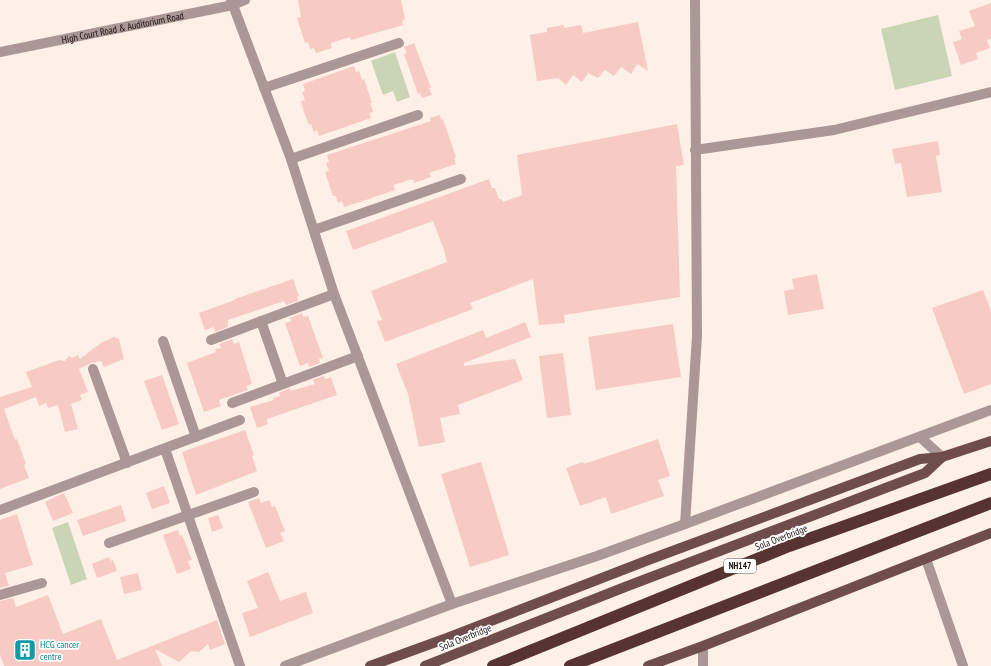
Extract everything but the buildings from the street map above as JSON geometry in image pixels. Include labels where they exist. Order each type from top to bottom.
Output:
[{"type":"highway","name":"Sola Overbridge","points":[[492,666],[789,546],[991,474]]},
{"type":"highway","points":[[570,666],[991,504]]},
{"type":"main road","points":[[370,666],[920,459],[942,457],[991,441]]},
{"type":"main road","name":"Sola Overbridge","points":[[426,666],[625,587],[925,473],[942,457]]},
{"type":"main road","points":[[653,665],[991,533]]},
{"type":"street","name":"High Court Road & Auditorium Road","points":[[0,52],[244,0]]},
{"type":"street","points":[[686,524],[697,336],[695,0]]},
{"type":"street","points":[[232,3],[291,159],[334,294],[452,604]]},
{"type":"street","points":[[264,88],[399,43]]},
{"type":"street","points":[[695,150],[834,130],[991,92]]},
{"type":"street","points":[[291,159],[418,115]]},
{"type":"street","points":[[314,230],[462,178]]},
{"type":"street","points":[[211,340],[334,294]]},
{"type":"street","points":[[261,321],[283,384]]},
{"type":"street","points":[[164,341],[196,437]]},
{"type":"street","points":[[232,402],[358,356]]},
{"type":"street","points":[[93,369],[127,463]]},
{"type":"street","points":[[284,666],[452,604],[686,524],[991,410]]},
{"type":"street","points":[[0,510],[240,420]]},
{"type":"street","points":[[920,437],[942,457]]},
{"type":"street","points":[[165,449],[240,666]]},
{"type":"street","points":[[109,542],[254,492]]},
{"type":"street","points":[[926,559],[963,666]]},
{"type":"street","points":[[0,595],[42,583]]},
{"type":"street","points":[[703,646],[703,666]]},
{"type":"green space","points":[[938,15],[952,76],[895,90],[881,29]]},
{"type":"green space","points":[[395,52],[410,97],[397,102],[393,91],[383,95],[371,61]]},
{"type":"green space","points":[[68,522],[87,579],[71,585],[52,528]]},
{"type":"place","name":"HCG cancer centre","points":[[25,650]]}]
